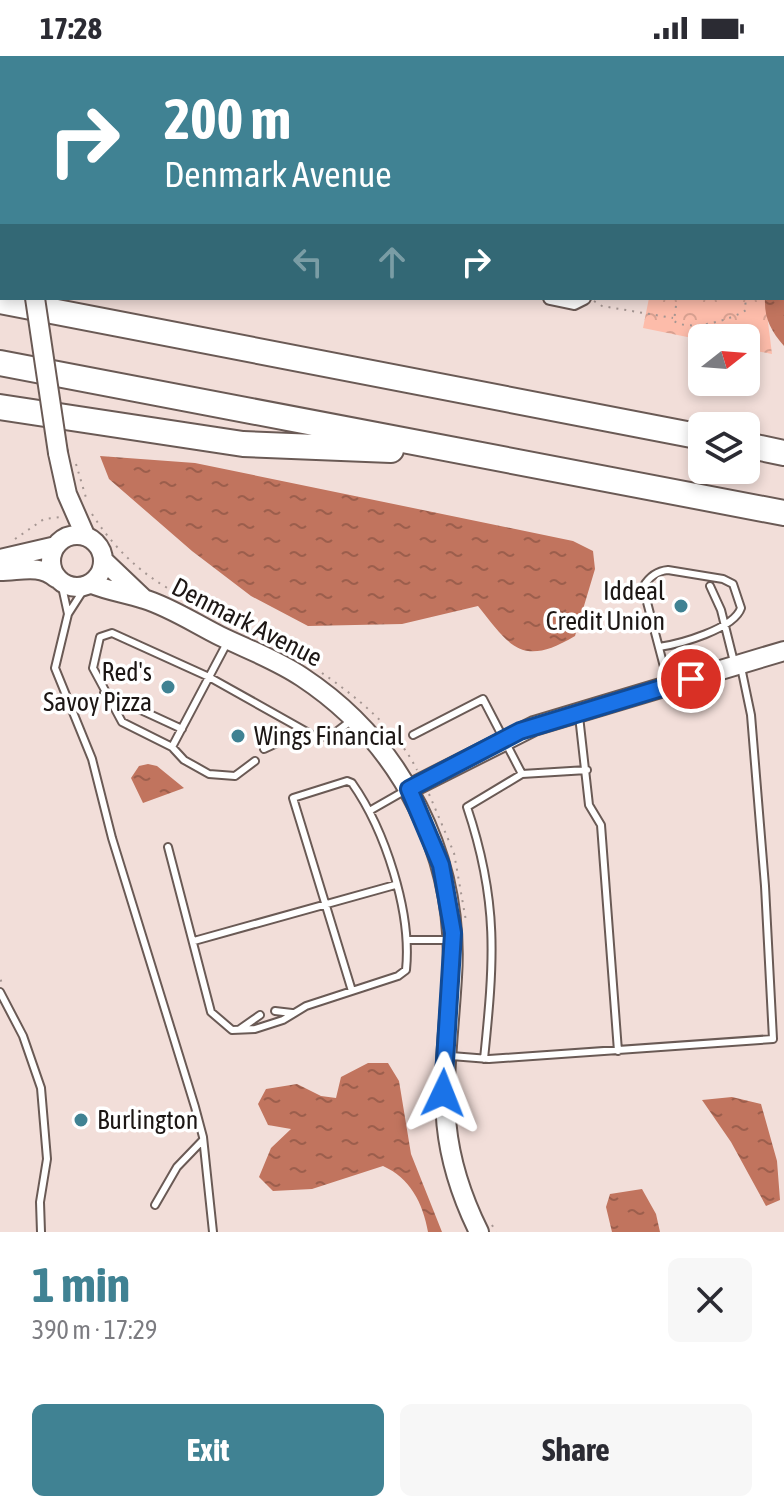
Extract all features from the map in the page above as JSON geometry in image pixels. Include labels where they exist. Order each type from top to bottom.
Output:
[{"type":"highway","points":[[1,302],[688,434]]},
{"type":"highway","points":[[0,363],[784,513]]},
{"type":"highway","points":[[0,375],[165,395]]},
{"type":"highway","points":[[0,407],[243,444],[472,454]]},
{"type":"highway","points":[[760,448],[784,453]]},
{"type":"street","points":[[35,300],[65,452],[66,517],[50,563],[59,580]]},
{"type":"street","points":[[560,300],[574,303],[582,300]]},
{"type":"street","points":[[0,571],[35,568],[46,570],[70,587],[89,585],[104,565],[100,546],[85,535],[67,494]]},
{"type":"street","points":[[0,559],[85,535]]},
{"type":"street","name":"Denmark Avenue","points":[[103,560],[144,599]]},
{"type":"street","name":"Denmark Avenue","points":[[89,585],[144,599],[298,674],[354,718],[416,785],[460,937],[444,1055],[443,1093],[448,1144],[462,1193],[484,1225]]},
{"type":"street","points":[[416,785],[504,738],[578,712],[784,651]]},
{"type":"lane","points":[[659,647],[698,637],[734,620],[741,608],[733,584],[689,573],[659,571],[643,587],[669,685]]},
{"type":"lane","points":[[59,580],[68,614]]},
{"type":"lane","points":[[89,585],[68,614],[55,668],[92,759],[112,838],[203,1140],[213,1232]]},
{"type":"lane","points":[[444,1055],[484,1059],[773,1039],[751,715],[710,586]]},
{"type":"lane","points":[[255,761],[235,776],[209,774],[184,760],[172,747],[122,722],[93,668],[93,657],[105,632],[209,677],[316,737],[331,736],[354,718]]},
{"type":"lane","points":[[172,747],[229,640]]},
{"type":"lane","points":[[104,693],[182,729]]},
{"type":"lane","points":[[413,735],[483,699],[522,774]]},
{"type":"lane","points":[[578,712],[589,805],[601,825],[618,1051]]},
{"type":"lane","points":[[264,749],[303,731]]},
{"type":"lane","points":[[484,1059],[494,941],[489,890],[467,807],[522,774],[587,770]]},
{"type":"lane","points":[[168,847],[211,1012],[232,1030],[255,1029],[398,976],[406,970],[409,940],[395,885],[371,810],[347,781],[293,798],[352,991]]},
{"type":"lane","points":[[371,810],[416,785]]},
{"type":"lane","points":[[194,941],[395,885]]},
{"type":"lane","points":[[409,940],[460,937]]},
{"type":"lane","points":[[0,992],[23,1036],[41,1088],[47,1151],[40,1202],[41,1232]]},
{"type":"lane","points":[[275,1011],[292,1013]]},
{"type":"lane","points":[[240,1029],[260,1015]]},
{"type":"lane","points":[[155,1205],[177,1167],[203,1140]]},
{"type":"path","points":[[591,300],[602,306],[673,318],[679,326],[693,326],[738,315],[746,310],[745,300]]},
{"type":"path","points":[[673,318],[677,300]]},
{"type":"path","points":[[65,452],[90,510],[113,547],[148,578],[296,655]]},
{"type":"path","points":[[11,543],[44,519],[66,517]]},
{"type":"path","points":[[321,672],[345,689],[390,731],[454,853],[465,906],[460,937]]},
{"type":"path","points":[[0,981],[5,979]]},
{"type":"path","points":[[484,1225],[496,1232]]},
{"type":"green space","points":[[649,300],[765,300],[772,354],[760,352],[760,324],[688,324],[688,337],[643,328]]},
{"type":"water","points":[[765,300],[784,300],[784,346],[769,324]]},
{"type":"water","points":[[100,456],[195,463],[573,541],[593,551],[595,569],[575,636],[543,650],[519,648],[500,633],[478,606],[402,624],[308,626],[251,596],[192,551],[109,479]]},
{"type":"water","points":[[139,766],[157,766],[184,788],[143,803],[131,778]]},
{"type":"water","points":[[368,1063],[388,1063],[399,1081],[411,1154],[442,1232],[428,1232],[414,1193],[401,1177],[383,1166],[312,1189],[273,1191],[259,1177],[271,1148],[291,1129],[268,1125],[258,1104],[266,1089],[297,1084],[321,1096],[336,1098],[341,1077]]},
{"type":"water","points":[[732,1097],[761,1104],[777,1161],[780,1200],[766,1206],[731,1142],[702,1100]]},
{"type":"water","points":[[642,1189],[656,1214],[660,1232],[612,1232],[606,1207],[610,1194]]},
{"type":"place","name":"Iddeal Credit Union","points":[[681,606]]},
{"type":"place","name":"Red's Savoy Pizza","points":[[168,687]]},
{"type":"place","name":"Wings Financial","points":[[238,736]]},
{"type":"place","name":"Burlington","points":[[81,1120]]},
{"type":"route","points":[[443,1093],[453,933],[441,865],[431,834],[409,789],[520,731],[691,679]]}]
